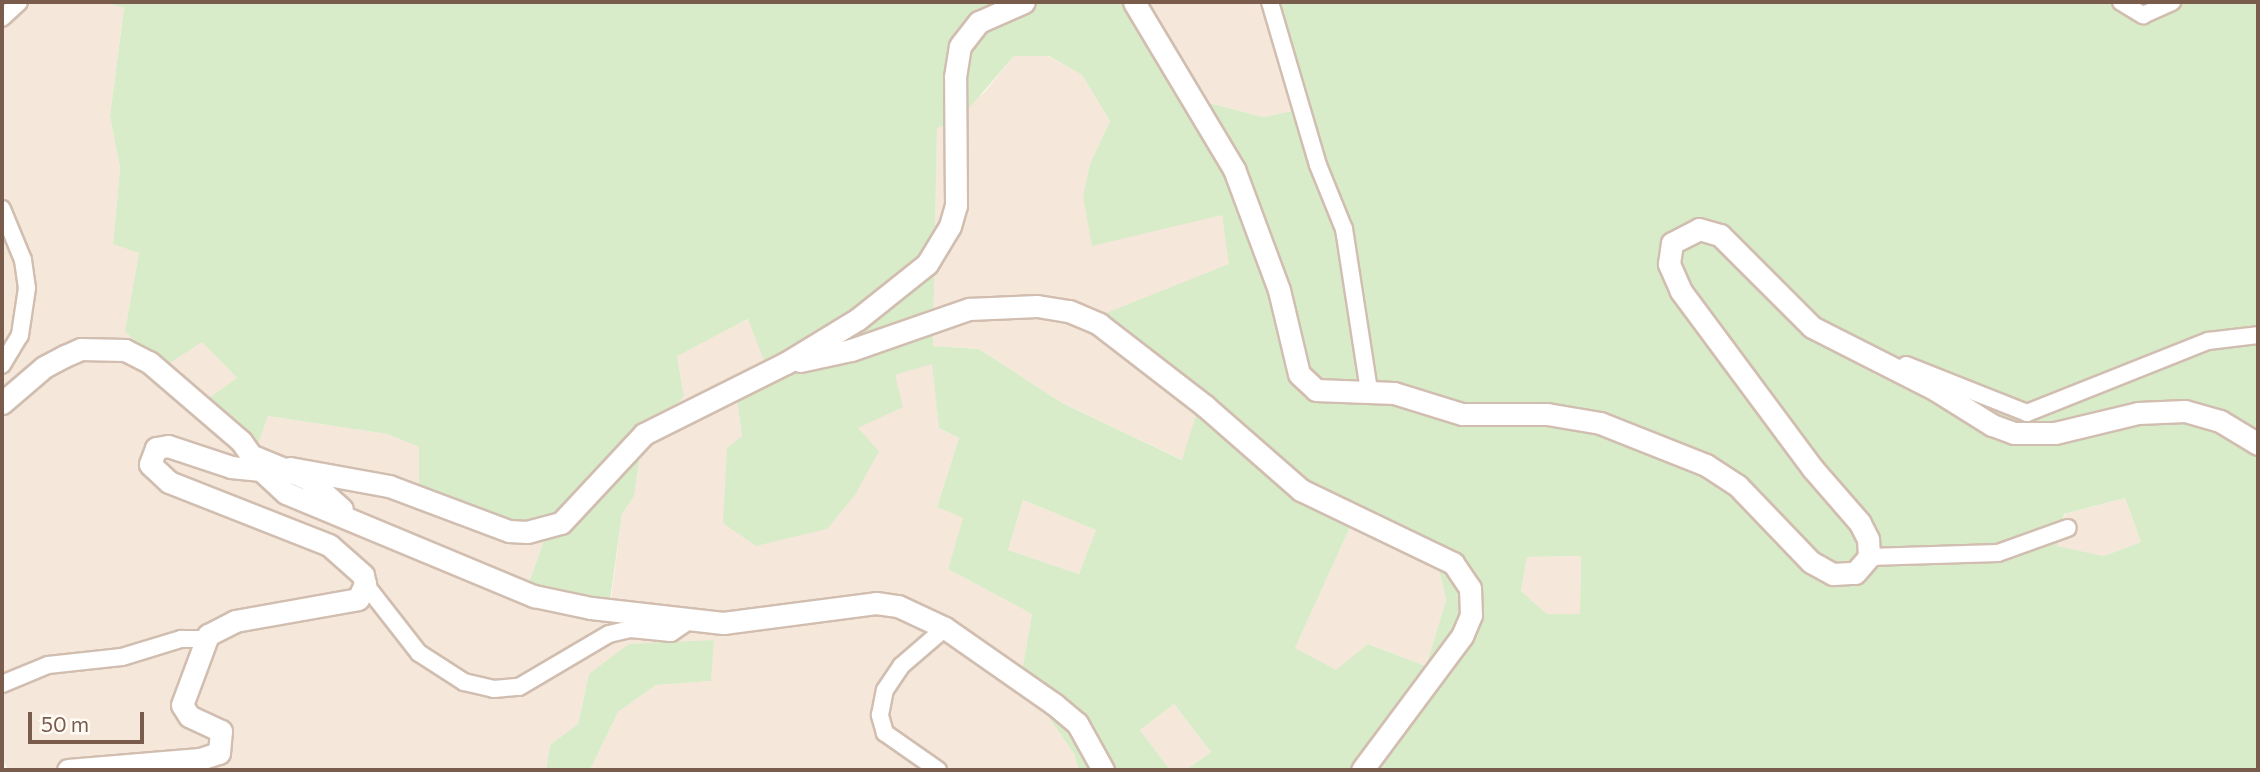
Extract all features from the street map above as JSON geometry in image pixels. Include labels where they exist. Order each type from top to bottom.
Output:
[{"type":"street","points":[[2,18],[19,2]]},
{"type":"street","points":[[689,621],[671,633],[631,629],[609,634],[519,687],[494,689],[440,670],[418,653],[365,584],[356,566],[329,545],[169,482],[150,464],[156,449],[168,446],[231,467],[258,464],[389,486],[509,531],[545,530],[575,513],[645,434],[663,422],[786,363],[911,279],[940,246],[950,226],[959,183],[955,77],[960,46],[979,22],[1024,2]]},
{"type":"street","points":[[1134,2],[1234,169],[1267,252],[1299,374],[1316,390],[1394,393],[1462,414],[1547,414],[1600,423],[1706,465],[1738,486],[1811,562],[1833,574],[1856,573],[1869,557],[1868,539],[1860,523],[1813,469],[1681,291],[1670,264],[1672,243],[1699,229],[1720,235],[1812,327],[2014,433],[2055,433],[2138,413],[2185,411],[2220,421],[2258,444]]},
{"type":"street","points":[[1270,2],[1318,165],[1344,229],[1369,391]]},
{"type":"street","points":[[2121,2],[2143,15],[2172,2]]},
{"type":"street","points":[[2,209],[23,260],[27,288],[20,335],[2,365]]},
{"type":"street","points":[[786,363],[851,350],[969,309],[1037,306],[1069,311],[1099,324],[1195,398],[1301,491],[1452,563],[1470,588],[1471,615],[1462,636],[1362,770]]},
{"type":"street","points":[[1895,370],[1905,365],[2027,413],[2208,341],[2258,335]]},
{"type":"street","points":[[2,403],[44,367],[81,349],[125,350],[149,362],[286,492],[348,515],[534,596],[689,621],[780,619],[876,603],[918,613],[945,628],[1077,723],[1103,770]]},
{"type":"street","points":[[290,468],[348,515]]},
{"type":"street","points":[[1869,557],[1998,553],[2068,528]]},
{"type":"street","points":[[2,684],[48,665],[122,657],[181,639],[204,639],[235,621],[352,603],[365,584]]},
{"type":"street","points":[[938,770],[885,733],[880,715],[884,690],[901,666],[945,628]]},
{"type":"street","points":[[68,770],[200,759],[219,753],[221,731],[189,716],[182,705],[204,639]]},
{"type":"shaded area","points":[[2,2],[106,2],[124,7],[110,116],[120,168],[113,243],[139,253],[125,331],[202,342],[237,378],[193,409],[254,454],[268,416],[387,434],[419,447],[419,486],[545,538],[528,583],[611,599],[622,514],[634,496],[642,442],[684,396],[677,355],[749,319],[773,384],[737,401],[742,436],[858,428],[895,375],[933,363],[939,428],[959,438],[937,507],[964,518],[948,569],[1032,614],[1021,677],[1074,754],[1079,770],[590,770],[618,712],[656,685],[711,681],[713,640],[589,674],[578,724],[550,745],[546,770],[8,770],[2,758]]},
{"type":"shaded area","points":[[1135,2],[1269,2],[1297,110],[1263,117],[1201,101]]},
{"type":"shaded area","points":[[1014,56],[1048,56],[1082,75],[1110,121],[1090,164],[1222,215],[1230,264],[1201,399],[1183,460],[1062,403],[979,349],[933,346],[937,127],[984,93]]},
{"type":"shaded area","points":[[2125,498],[2141,542],[2104,556],[2056,546],[2065,514]]},
{"type":"shaded area","points":[[1023,500],[1096,530],[1079,574],[1008,550]]},
{"type":"shaded area","points":[[1356,514],[1433,561],[1439,570],[1446,600],[1426,666],[1369,644],[1336,671],[1295,648]]},
{"type":"shaded area","points":[[1581,556],[1580,614],[1547,614],[1521,591],[1527,557]]},
{"type":"shaded area","points":[[1174,704],[1211,752],[1186,770],[1170,770],[1140,730]]},
{"type":"green space","points":[[106,2],[1135,2],[1201,101],[1263,117],[1297,110],[1269,2],[2258,2],[2258,770],[1186,770],[1211,752],[1174,704],[1140,730],[1170,770],[1079,770],[1074,754],[1021,677],[1032,614],[948,569],[963,518],[937,507],[959,438],[939,428],[932,364],[895,375],[903,407],[858,428],[879,451],[855,495],[827,529],[756,546],[723,523],[727,448],[742,436],[737,401],[773,384],[748,319],[677,356],[684,396],[642,442],[634,496],[622,514],[610,600],[528,584],[545,538],[473,518],[419,486],[419,447],[387,434],[268,416],[254,455],[192,410],[237,378],[202,342],[162,368],[125,331],[139,253],[113,244],[120,168],[110,116],[124,8]],"holes":[[[1014,56],[1049,56],[1082,75],[1110,121],[1090,164],[1083,197],[1092,246],[1222,215],[1229,264],[1091,319],[1116,351],[1201,399],[1182,460],[1062,403],[979,349],[933,346],[937,128],[958,121]],[[2125,498],[2141,542],[2104,556],[2057,546],[2064,514]],[[1023,500],[1096,530],[1079,574],[1008,550]],[[1356,514],[1433,561],[1439,570],[1446,600],[1426,666],[1368,644],[1336,670],[1295,648]],[[1581,556],[1580,614],[1547,614],[1521,591],[1527,557]]]},
{"type":"green space","points":[[714,640],[711,681],[656,685],[618,712],[590,770],[546,770],[550,745],[578,724],[589,674],[629,644]]}]
